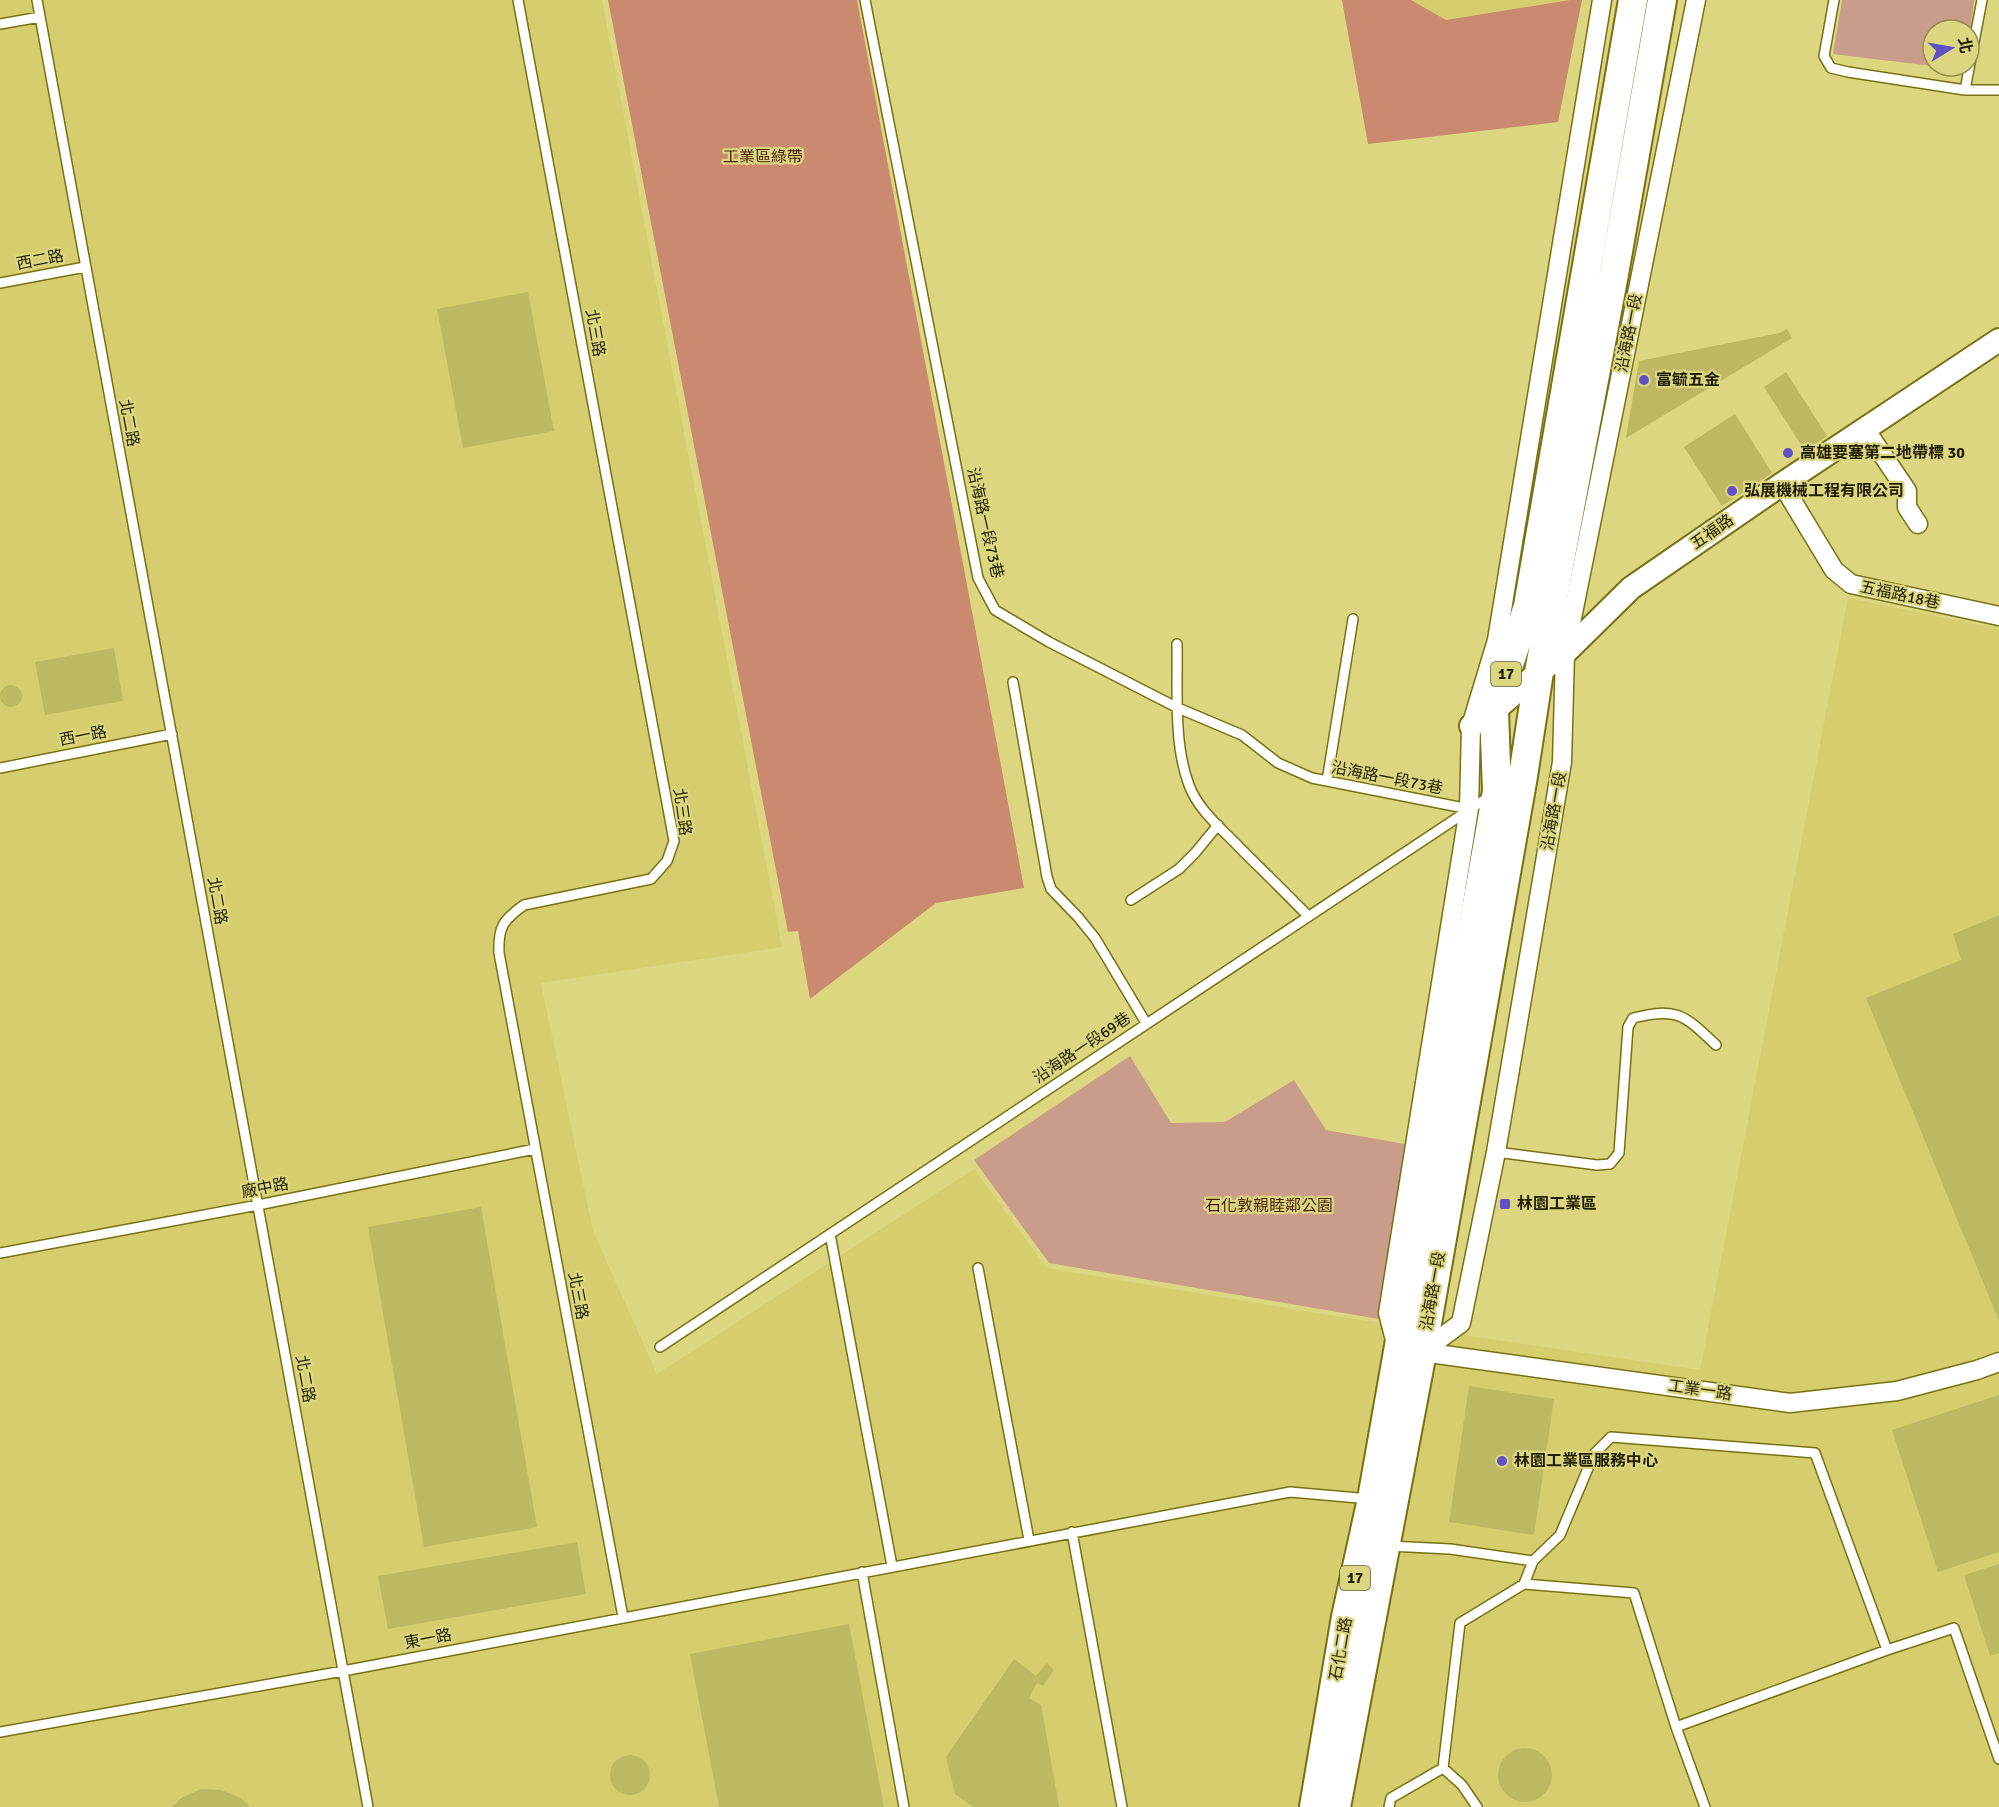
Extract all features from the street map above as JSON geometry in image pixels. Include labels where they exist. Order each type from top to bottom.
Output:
[{"type":"main road","name":"沿海路一段","points":[[1510,784],[1482,718],[1528,606],[1633,0]]},
{"type":"main road","name":"沿海路一段","points":[[1410,1351],[1510,784],[1539,672],[1612,286],[1662,0]]},
{"type":"main road","name":"石化二路","points":[[1336,1807],[1374,1545],[1410,1351]]},
{"type":"main road","name":"石化二路","points":[[1314,1807],[1346,1617],[1374,1545]]},
{"type":"street","name":"沿海路一段","points":[[1602,0],[1497,640],[1482,718],[1388,1313],[1410,1351],[1461,1323],[1496,1152],[1562,762],[1565,653],[1696,0]]},
{"type":"street","name":"五福路","points":[[1482,718],[1565,653],[1631,588],[1782,484],[1999,340]]},
{"type":"street","points":[[1865,429],[1907,491],[1907,507],[1918,524]]},
{"type":"street","name":"五福路18巷","points":[[1782,484],[1834,570],[1851,584],[1999,616]]},
{"type":"street","name":"工業一路","points":[[1410,1351],[1790,1402],[1897,1391],[1999,1362]]},
{"type":"lane","name":"北二路","points":[[37,0],[368,1807]]},
{"type":"lane","name":"北三路","points":[[518,0],[674,841],[667,861],[651,879],[524,905],[508,916],[499,935],[499,953],[623,1617]]},
{"type":"lane","name":"沿海路一段73巷","points":[[865,0],[978,578],[995,610],[1049,642],[1178,708],[1242,735],[1278,763],[1312,778],[1469,809]]},
{"type":"lane","points":[[1834,0],[1824,56],[1831,68],[1965,90],[1999,90]]},
{"type":"lane","points":[[1965,90],[1982,0]]},
{"type":"lane","points":[[0,24],[40,17]]},
{"type":"lane","name":"西二路","points":[[0,283],[85,267]]},
{"type":"lane","points":[[1327,781],[1353,619]]},
{"type":"lane","points":[[1177,644],[1182,760],[1189,786],[1199,804],[1218,825],[1308,916]]},
{"type":"lane","points":[[1013,682],[1051,889],[1095,938],[1146,1023]]},
{"type":"lane","name":"西一路","points":[[0,768],[172,734]]},
{"type":"lane","name":"沿海路一段69巷","points":[[660,1347],[1510,784]]},
{"type":"lane","points":[[1131,900],[1179,869],[1196,853],[1218,825]]},
{"type":"lane","points":[[1496,1152],[1597,1165],[1610,1164],[1619,1153],[1628,1027],[1633,1018],[1648,1014],[1674,1013],[1690,1020],[1716,1045]]},
{"type":"lane","name":"廠中路","points":[[0,1253],[258,1205],[535,1149]]},
{"type":"lane","points":[[830,1233],[892,1566]]},
{"type":"lane","points":[[978,1268],[1029,1540]]},
{"type":"lane","points":[[1524,1584],[1533,1561],[1560,1535],[1594,1454],[1611,1437],[1815,1453],[1887,1650]]},
{"type":"lane","name":"東一路","points":[[0,1732],[343,1671],[1290,1492],[1382,1500]]},
{"type":"lane","points":[[1072,1532],[1122,1807]]},
{"type":"lane","points":[[1374,1545],[1450,1549],[1533,1561]]},
{"type":"lane","points":[[861,1572],[904,1807]]},
{"type":"lane","points":[[1443,1768],[1460,1623],[1524,1584],[1634,1593],[1676,1727],[1705,1807]]},
{"type":"lane","points":[[1676,1727],[1954,1628],[1999,1759]]},
{"type":"lane","points":[[1389,1807],[1391,1798],[1443,1768]]},
{"type":"lane","points":[[1443,1768],[1462,1785],[1477,1807]]},
{"type":"shaded area","points":[[0,0],[602,0],[782,947],[541,983],[593,1231],[657,1374],[974,1169],[1047,1268],[1335,1316],[1700,1370],[1848,598],[1999,629],[1999,1807],[0,1807]]},
{"type":"shaded area","points":[[1411,0],[1570,0],[1446,20]]},
{"type":"green space","name":"工業區綠帶","points":[[608,0],[857,0],[1024,888],[936,903],[810,999],[798,931],[788,932]]},
{"type":"green space","points":[[1342,0],[1411,0],[1446,20],[1582,0],[1558,122],[1368,144]]},
{"type":"green space","points":[[1842,0],[1974,0],[1972,18],[1921,18],[1921,65],[1833,54]]},
{"type":"green space","name":"石化敦親睦鄰公園","points":[[1130,1056],[1171,1123],[1225,1122],[1294,1080],[1326,1130],[1410,1145],[1379,1319],[1049,1263],[974,1160]]},
{"type":"building","points":[[528,292],[554,431],[463,448],[437,309]]},
{"type":"building","points":[[1787,329],[1792,338],[1626,438],[1639,361],[1779,333]]},
{"type":"building","points":[[1786,372],[1827,436],[1805,451],[1764,387]]},
{"type":"building","points":[[1735,414],[1772,473],[1722,506],[1684,447]]},
{"type":"building","points":[[114,648],[123,701],[45,715],[35,662]]},
{"type":"building","points":[[11,685],[19,688],[22,696],[19,704],[11,707],[3,704],[0,696],[3,688]]},
{"type":"building","points":[[1999,915],[1999,1321],[1866,998],[1961,960],[1953,934]]},
{"type":"building","points":[[481,1207],[537,1527],[424,1547],[368,1227]]},
{"type":"building","name":"林園工業區服務中心","points":[[1469,1386],[1554,1399],[1534,1535],[1449,1522]]},
{"type":"building","points":[[1999,1395],[1999,1552],[1938,1572],[1892,1430]]},
{"type":"building","points":[[577,1542],[586,1594],[388,1629],[378,1576]]},
{"type":"building","points":[[1999,1564],[1999,1653],[1990,1656],[1964,1575]]},
{"type":"building","points":[[849,1624],[884,1807],[719,1807],[690,1654]]},
{"type":"building","points":[[1014,1659],[1036,1676],[1047,1663],[1054,1670],[1043,1686],[1037,1683],[1029,1698],[1041,1705],[1058,1807],[973,1807],[955,1794],[946,1757]]},
{"type":"building","points":[[1520,1748],[1530,1748],[1544,1756],[1550,1765],[1552,1775],[1550,1785],[1544,1794],[1530,1802],[1520,1802],[1503,1790],[1498,1780],[1498,1770],[1510,1753]]},
{"type":"building","points":[[630,1755],[644,1761],[650,1775],[644,1789],[630,1795],[616,1789],[610,1775],[616,1761]]},
{"type":"building","points":[[201,1789],[221,1790],[241,1798],[250,1807],[172,1807],[181,1798]]},
{"type":"place","name":"富毓五金","points":[[1644,380]]},
{"type":"place","name":"高雄要塞第二地帶標 30","points":[[1788,453]]},
{"type":"place","name":"弘展機械工程有限公司","points":[[1732,491]]},
{"type":"place","name":"林園工業區","points":[[1505,1204]]},
{"type":"place","name":"林園工業區服務中心","points":[[1502,1461]]}]
